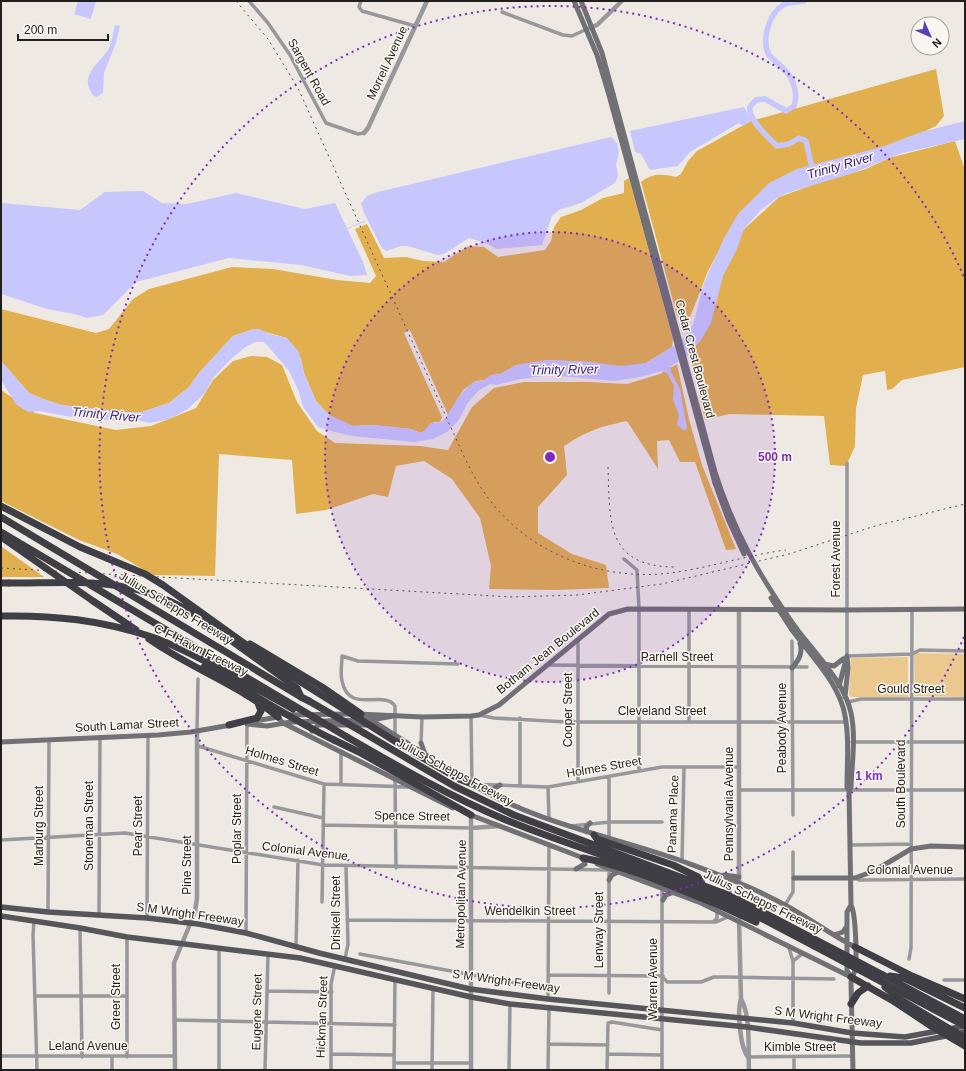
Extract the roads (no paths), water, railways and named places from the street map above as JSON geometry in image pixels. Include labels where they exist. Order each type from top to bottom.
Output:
[{"type":"highway","points":[[1,506],[80,547],[145,574],[163,585],[289,675],[401,745],[459,779],[472,784]]},
{"type":"highway","name":"Julius Schepps Freeway","points":[[1,517],[444,781],[508,813],[554,832],[702,884],[720,905]]},
{"type":"highway","name":"Julius Schepps Freeway","points":[[1,532],[347,737],[427,782],[492,814],[720,905],[756,916],[883,975],[965,1019]]},
{"type":"highway","points":[[1,537],[149,639],[202,672],[258,702],[281,720]]},
{"type":"highway","name":"C F Hawn Freeway","points":[[1,583],[109,584],[151,593],[174,602],[200,618],[297,688],[301,697]]},
{"type":"highway","name":"C F Hawn Freeway","points":[[1,616],[62,616],[117,627],[158,639],[241,681],[285,706],[314,717]]},
{"type":"highway","points":[[222,628],[309,679],[361,714]]},
{"type":"highway","points":[[149,639],[236,684],[302,724],[359,752],[471,815]]},
{"type":"highway","points":[[229,725],[257,718],[261,711],[258,702]]},
{"type":"highway","points":[[590,834],[597,839],[678,868],[698,877],[702,884]]},
{"type":"highway","points":[[583,858],[600,861],[720,905],[756,916]]},
{"type":"highway","name":"Julius Schepps Freeway","points":[[756,916],[816,943],[868,975],[965,1026]]},
{"type":"highway","points":[[855,947],[912,976],[965,999]]},
{"type":"highway","points":[[868,975],[901,1000],[965,1038]]},
{"type":"highway","points":[[883,975],[904,978],[965,1008]]},
{"type":"highway","points":[[851,977],[895,1002],[965,1046]]},
{"type":"highway","points":[[851,1004],[858,993],[868,986]]},
{"type":"main road","name":"Cedar Crest Boulevard","points":[[574,1],[590,28]]},
{"type":"main road","name":"Cedar Crest Boulevard","points":[[581,1],[611,95],[715,472],[726,504],[752,562],[794,629],[798,638],[837,692],[842,706],[850,742]]},
{"type":"main road","name":"Botham Jean Boulevard","points":[[361,714],[422,717],[479,715],[499,705],[609,614],[628,609],[846,610]]},
{"type":"main road","points":[[846,610],[965,609]]},
{"type":"main road","name":"Cedar Crest Boulevard","points":[[794,629],[824,664],[839,685],[848,702]]},
{"type":"main road","points":[[792,668],[802,652],[798,638]]},
{"type":"main road","points":[[824,664],[831,666],[837,665],[847,656]]},
{"type":"main road","points":[[845,697],[848,676],[847,656]]},
{"type":"main road","points":[[837,692],[847,656]]},
{"type":"main road","points":[[839,685],[848,676]]},
{"type":"main road","points":[[831,682],[839,685]]},
{"type":"main road","points":[[848,702],[852,724],[850,742],[851,787],[849,790],[850,845],[853,878],[851,905],[847,912],[847,971],[851,977],[853,1070]]},
{"type":"main road","points":[[293,728],[291,722],[298,714]]},
{"type":"main road","name":"South Lamar Street","points":[[1,743],[197,731],[229,725],[281,720],[298,714],[361,714]]},
{"type":"main road","name":"Julius Schepps Freeway","points":[[361,714],[472,784],[494,796],[566,827],[682,861],[728,879],[739,880],[785,905],[855,947]]},
{"type":"main road","name":"South Lamar Street","points":[[281,720],[291,722],[371,720],[386,719],[395,716]]},
{"type":"main road","name":"Julius Schepps Freeway","points":[[281,720],[293,728],[341,750],[446,805],[662,889],[720,905],[728,917],[851,977]]},
{"type":"main road","points":[[312,736],[313,728],[318,725],[364,726],[378,724]]},
{"type":"main road","points":[[417,749],[421,743]]},
{"type":"main road","points":[[421,743],[425,754]]},
{"type":"main road","points":[[494,796],[493,789],[500,785]]},
{"type":"main road","points":[[590,823],[586,827],[590,834]]},
{"type":"main road","points":[[853,878],[874,871],[911,847],[965,846]]},
{"type":"main road","points":[[576,869],[585,864],[583,858]]},
{"type":"main road","points":[[609,880],[612,875],[618,872]]},
{"type":"main road","points":[[714,873],[739,880]]},
{"type":"main road","name":"Colonial Avenue","points":[[794,878],[853,878]]},
{"type":"main road","points":[[720,905],[726,910],[730,904],[728,879]]},
{"type":"main road","points":[[663,900],[666,895],[672,892]]},
{"type":"main road","points":[[851,905],[854,911],[855,947],[855,972],[851,977]]},
{"type":"main road","name":"S M Wright Freeway","points":[[1,907],[48,912],[147,918],[190,923],[246,933],[296,947],[470,989],[548,999],[793,1023],[852,1033],[905,1037],[965,1026]]},
{"type":"main road","name":"S M Wright Freeway","points":[[1,916],[127,937],[268,954],[335,965],[471,997],[510,1004],[740,1026],[882,1044],[911,1043],[965,1032]]},
{"type":"main road","points":[[833,935],[843,932],[847,926]]},
{"type":"street","name":"Sargent Road","points":[[249,1],[268,24],[290,55],[326,122],[334,127],[358,134],[364,133]]},
{"type":"street","points":[[361,1],[360,10],[415,26]]},
{"type":"street","name":"Morrell Avenue","points":[[364,133],[368,128],[427,1]]},
{"type":"street","points":[[502,12],[562,35],[572,36],[597,25],[622,1]]},
{"type":"street","name":"Forest Avenue","points":[[847,463],[847,656]]},
{"type":"street","points":[[624,559],[637,570],[639,609],[639,771]]},
{"type":"street","name":"South Boulevard","points":[[909,959],[911,948],[912,609]]},
{"type":"street","points":[[689,610],[689,721]]},
{"type":"street","name":"Pennsylvania Avenue","points":[[739,610],[739,923],[741,978],[739,1018],[744,1052],[748,1057]]},
{"type":"street","name":"Cooper Street","points":[[578,639],[578,782]]},
{"type":"street","name":"Peabody Avenue","points":[[792,641],[793,815]]},
{"type":"street","points":[[847,656],[912,654],[920,650],[965,651]]},
{"type":"street","points":[[395,735],[395,706],[391,701],[362,701],[356,699],[347,692],[342,681],[342,656],[358,661],[458,664]]},
{"type":"street","name":"Parnell Street","points":[[546,665],[578,667],[807,667]]},
{"type":"street","name":"Pine Street","points":[[175,1070],[174,963],[195,912],[197,898],[198,679]]},
{"type":"street","name":"Gould Street","points":[[848,702],[858,699],[965,699]]},
{"type":"street","name":"Cleveland Street","points":[[479,715],[494,718],[520,718],[578,722],[846,722]]},
{"type":"street","points":[[471,716],[472,784]]},
{"type":"street","points":[[421,743],[422,717]]},
{"type":"street","points":[[520,718],[520,786]]},
{"type":"street","name":"Poplar Street","points":[[246,933],[247,724]]},
{"type":"street","name":"Pear Street","points":[[147,918],[148,735]]},
{"type":"street","name":"Stoneman Street","points":[[99,914],[100,737]]},
{"type":"street","name":"Marburg Street","points":[[48,912],[50,838],[49,740]]},
{"type":"street","points":[[850,742],[965,742]]},
{"type":"street","name":"Holmes Street","points":[[198,746],[324,784],[410,787]]},
{"type":"street","points":[[341,750],[341,784]]},
{"type":"street","name":"Panama Place","points":[[682,861],[684,766]]},
{"type":"street","name":"Holmes Street","points":[[472,784],[548,787],[662,767],[739,767]]},
{"type":"street","points":[[609,777],[609,839]]},
{"type":"street","points":[[395,778],[396,868]]},
{"type":"street","points":[[322,902],[324,784]]},
{"type":"street","points":[[548,787],[549,820]]},
{"type":"street","points":[[739,790],[965,790]]},
{"type":"street","points":[[274,807],[323,818]]},
{"type":"street","name":"Metropolitan Avenue","points":[[470,1070],[472,868],[471,815]]},
{"type":"street","points":[[566,827],[590,823],[662,822]]},
{"type":"street","name":"Spence Street","points":[[323,825],[472,828],[499,826]]},
{"type":"street","name":"Colonial Avenue","points":[[1,840],[125,833],[323,865],[346,867],[609,869]]},
{"type":"street","points":[[548,999],[549,844]]},
{"type":"street","points":[[850,845],[911,847]]},
{"type":"street","points":[[785,905],[793,892],[793,852]]},
{"type":"street","points":[[296,947],[298,860]]},
{"type":"street","name":"Driskell Street","points":[[345,959],[348,944],[346,867]]},
{"type":"street","name":"Lenway Street","points":[[609,869],[609,992]]},
{"type":"street","name":"Colonial Avenue","points":[[853,878],[859,880],[965,879]]},
{"type":"street","name":"Warren Avenue","points":[[662,889],[662,1070]]},
{"type":"street","points":[[713,922],[717,918],[720,905]]},
{"type":"street","name":"Wendelkin Street","points":[[347,920],[713,922],[728,917]]},
{"type":"street","points":[[34,921],[33,935],[38,1056],[37,1070]]},
{"type":"street","points":[[80,928],[82,1057]]},
{"type":"street","name":"Greer Street","points":[[127,937],[127,1057]]},
{"type":"street","points":[[219,948],[219,1070]]},
{"type":"street","points":[[789,948],[793,961],[794,978],[793,1023]]},
{"type":"street","name":"Eugene Street","points":[[265,1070],[268,954]]},
{"type":"street","points":[[360,954],[548,989]]},
{"type":"street","points":[[793,961],[802,954]]},
{"type":"street","points":[[381,968],[383,958]]},
{"type":"street","name":"Hickman Street","points":[[331,1070],[332,992],[335,965]]},
{"type":"street","points":[[549,976],[663,976],[665,980],[670,982],[701,982],[714,978],[834,979]]},
{"type":"street","points":[[394,1070],[395,979]]},
{"type":"street","points":[[944,980],[965,980]]},
{"type":"street","points":[[432,1070],[433,988]]},
{"type":"street","points":[[267,991],[332,992]]},
{"type":"street","points":[[36,996],[126,996]]},
{"type":"street","name":"Pennsylvania Avenue","points":[[741,999],[744,1004],[747,1027],[749,1070]]},
{"type":"street","points":[[509,1070],[510,1004]]},
{"type":"street","points":[[548,1070],[549,1008]]},
{"type":"street","points":[[174,1020],[395,1025]]},
{"type":"street","points":[[608,1070],[608,1023],[612,1022],[662,1030]]},
{"type":"street","points":[[549,1044],[608,1045]]},
{"type":"street","points":[[331,1054],[394,1055]]},
{"type":"street","points":[[608,1054],[662,1054]]},
{"type":"street","name":"Leland Avenue","points":[[1,1056],[175,1056]]},
{"type":"street","name":"Kimble Street","points":[[748,1057],[853,1056]]},
{"type":"street","points":[[112,1057],[112,1070]]},
{"type":"street","points":[[794,1057],[794,1070]]},
{"type":"street","points":[[394,1063],[470,1063]]},
{"type":"water","points":[[78,1],[96,1],[91,19],[74,14]]},
{"type":"water","points":[[115,25],[120,26],[116,43],[104,73],[103,92],[97,97],[93,95],[89,88],[88,77],[108,50]]},
{"type":"water","points":[[744,107],[751,121],[743,126],[739,123],[690,152],[678,166],[650,170],[641,154],[635,152],[630,131]]},
{"type":"water","name":"Trinity River","points":[[965,121],[965,139],[902,153],[853,173],[787,193],[777,198],[761,210],[744,229],[736,251],[723,276],[711,323],[701,340],[687,356],[671,366],[671,372],[680,389],[687,428],[685,431],[677,425],[679,416],[673,399],[674,386],[667,373],[662,371],[640,377],[614,381],[550,375],[521,379],[496,385],[490,384],[478,391],[467,404],[459,420],[447,432],[433,439],[414,442],[352,436],[319,428],[303,407],[299,392],[289,371],[263,342],[255,342],[244,348],[228,362],[213,378],[205,393],[188,409],[169,419],[150,423],[136,420],[117,421],[72,417],[39,411],[29,412],[16,404],[1,380],[1,361],[29,393],[43,399],[61,405],[126,412],[142,412],[169,403],[189,387],[198,374],[233,336],[254,329],[259,329],[269,334],[287,338],[299,352],[304,373],[316,401],[329,415],[353,426],[373,425],[411,429],[418,432],[423,432],[431,423],[441,422],[445,419],[459,396],[473,382],[483,381],[491,375],[500,374],[516,365],[548,360],[591,362],[620,366],[646,363],[680,342],[693,325],[704,283],[724,238],[738,214],[769,183],[797,169],[885,146],[918,133]]},
{"type":"water","points":[[611,137],[617,143],[619,152],[616,164],[618,176],[615,183],[581,203],[559,210],[552,216],[542,245],[497,249],[488,244],[469,238],[444,254],[437,255],[408,246],[401,246],[386,251],[382,248],[364,213],[361,203],[367,196],[378,192]]},
{"type":"water","points":[[143,191],[162,203],[187,204],[236,193],[305,209],[335,203],[363,262],[367,275],[350,276],[301,265],[229,258],[136,282],[103,315],[87,318],[47,309],[1,294],[1,203],[80,210],[105,192]]},
{"type":"waterway","name":"Trinity River","points":[[804,1],[785,4],[778,9],[770,21],[766,35],[769,55],[785,70],[793,82],[796,97],[794,106],[786,111],[765,99],[756,100],[750,107],[750,112],[755,123],[777,146],[789,144],[799,138],[806,141],[813,172]]},
{"type":"waterway","points":[[353,226],[365,221]]},
{"type":"waterway","points":[[347,229],[351,227]]},
{"type":"railway","points":[[236,1],[268,39],[298,88],[466,460],[487,496],[497,509],[514,526],[553,552],[575,562],[598,569],[622,573],[646,575],[670,573],[786,550]]},
{"type":"railway","points":[[608,467],[609,505],[612,522],[616,537],[624,550],[636,559],[653,565],[676,567]]},
{"type":"railway","points":[[1,568],[513,597],[577,595],[662,584],[789,554],[875,526],[965,504]]}]
